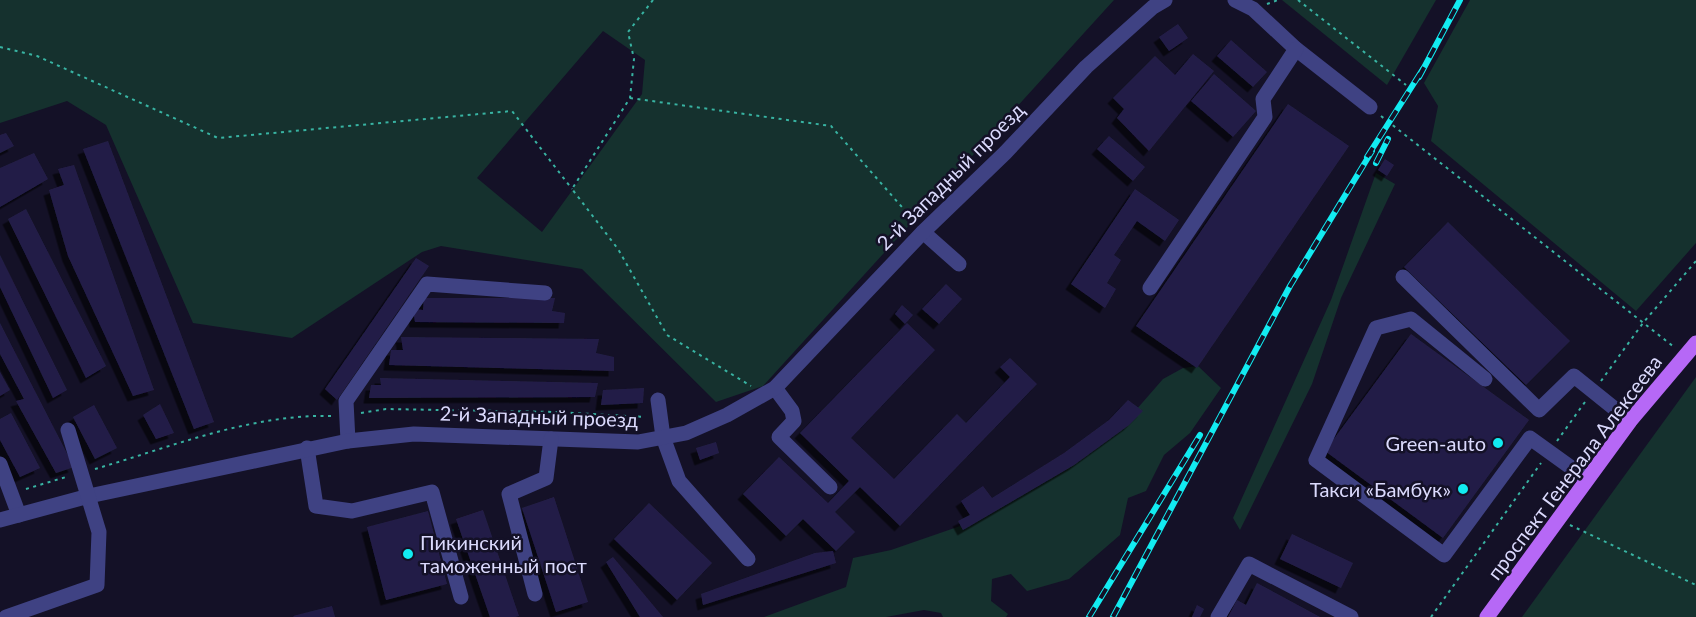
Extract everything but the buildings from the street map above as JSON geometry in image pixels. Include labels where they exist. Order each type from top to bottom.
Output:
[{"type":"main road","name":"проспект Генерала Алексеева","points":[[1487,617],[1557,518],[1630,421],[1696,344]]},
{"type":"street","name":"2-й Западный проезд","points":[[0,520],[89,496],[348,441],[414,434],[638,442],[696,428],[770,391],[923,232],[1005,153],[1086,68],[1153,7],[1166,0]]},
{"type":"street","points":[[1235,0],[1253,9],[1296,49],[1370,107]]},
{"type":"street","points":[[1150,288],[1264,117],[1263,99],[1296,49]]},
{"type":"street","points":[[923,232],[959,264]]},
{"type":"street","points":[[1402,278],[1539,410],[1574,376],[1630,421]]},
{"type":"street","points":[[348,441],[346,401],[428,284],[545,293]]},
{"type":"street","points":[[1485,379],[1411,319],[1376,328],[1316,460],[1444,555],[1530,438],[1587,479]]},
{"type":"street","points":[[770,391],[792,411],[794,421],[779,437],[830,487]]},
{"type":"street","points":[[658,400],[663,437],[679,481],[748,559]]},
{"type":"street","points":[[6,617],[97,585],[99,532],[68,430]]},
{"type":"street","points":[[535,594],[509,494],[546,478],[551,439]]},
{"type":"street","points":[[307,448],[316,506],[352,511],[432,492],[461,597]]},
{"type":"street","points":[[0,465],[19,515]]},
{"type":"street","points":[[1218,617],[1249,564],[1351,617]]},
{"type":"path","points":[[572,189],[630,98],[634,59],[628,32],[653,0]]},
{"type":"path","points":[[1298,0],[1406,85]]},
{"type":"path","points":[[0,47],[37,56],[218,138],[512,111],[618,249],[667,335],[770,391]]},
{"type":"path","points":[[630,98],[831,126],[923,232]]},
{"type":"path","points":[[1370,107],[1685,356]]},
{"type":"path","points":[[1431,617],[1643,323],[1696,261]]},
{"type":"path","points":[[1557,518],[1696,585]]},
{"type":"green space","points":[[0,0],[1114,0],[763,386],[716,402],[582,269],[441,246],[422,252],[292,338],[193,323],[106,125],[67,101],[0,123]],"holes":[[[603,31],[645,60],[642,94],[542,232],[477,178]]]},
{"type":"green space","points":[[1282,0],[1436,0],[1387,85]]},
{"type":"green space","points":[[1470,0],[1696,0],[1696,243],[1636,311],[1431,141],[1438,106],[1424,83]]},
{"type":"green space","points":[[1376,173],[1395,184],[1341,298],[1312,384],[1240,530],[1233,518],[1331,300]]},
{"type":"green space","points":[[1198,366],[1221,388],[1190,433],[1164,455],[1146,491],[1128,498],[1120,535],[1069,579],[1027,591],[1011,574],[992,579],[991,601],[1008,614],[1006,617],[943,617],[941,613],[924,610],[886,617],[764,617],[846,587],[853,558],[891,550],[966,524],[1129,418],[1163,379],[1183,368]]},
{"type":"green space","points":[[1696,377],[1696,617],[1522,617]]},
{"type":"railway","points":[[1419,77],[1460,0]]},
{"type":"railway","points":[[1367,157],[1423,69]]},
{"type":"railway","points":[[1376,163],[1388,139]]},
{"type":"railway","points":[[1113,617],[1290,286],[1372,151]]},
{"type":"railway","points":[[1089,617],[1200,435]]},
{"type":"place","name":"Green-auto","points":[[1498,443]]},
{"type":"place","name":"Такси «Бамбук»","points":[[1463,489]]},
{"type":"place","name":"Пикинский таможенный пост","points":[[408,554]]}]
